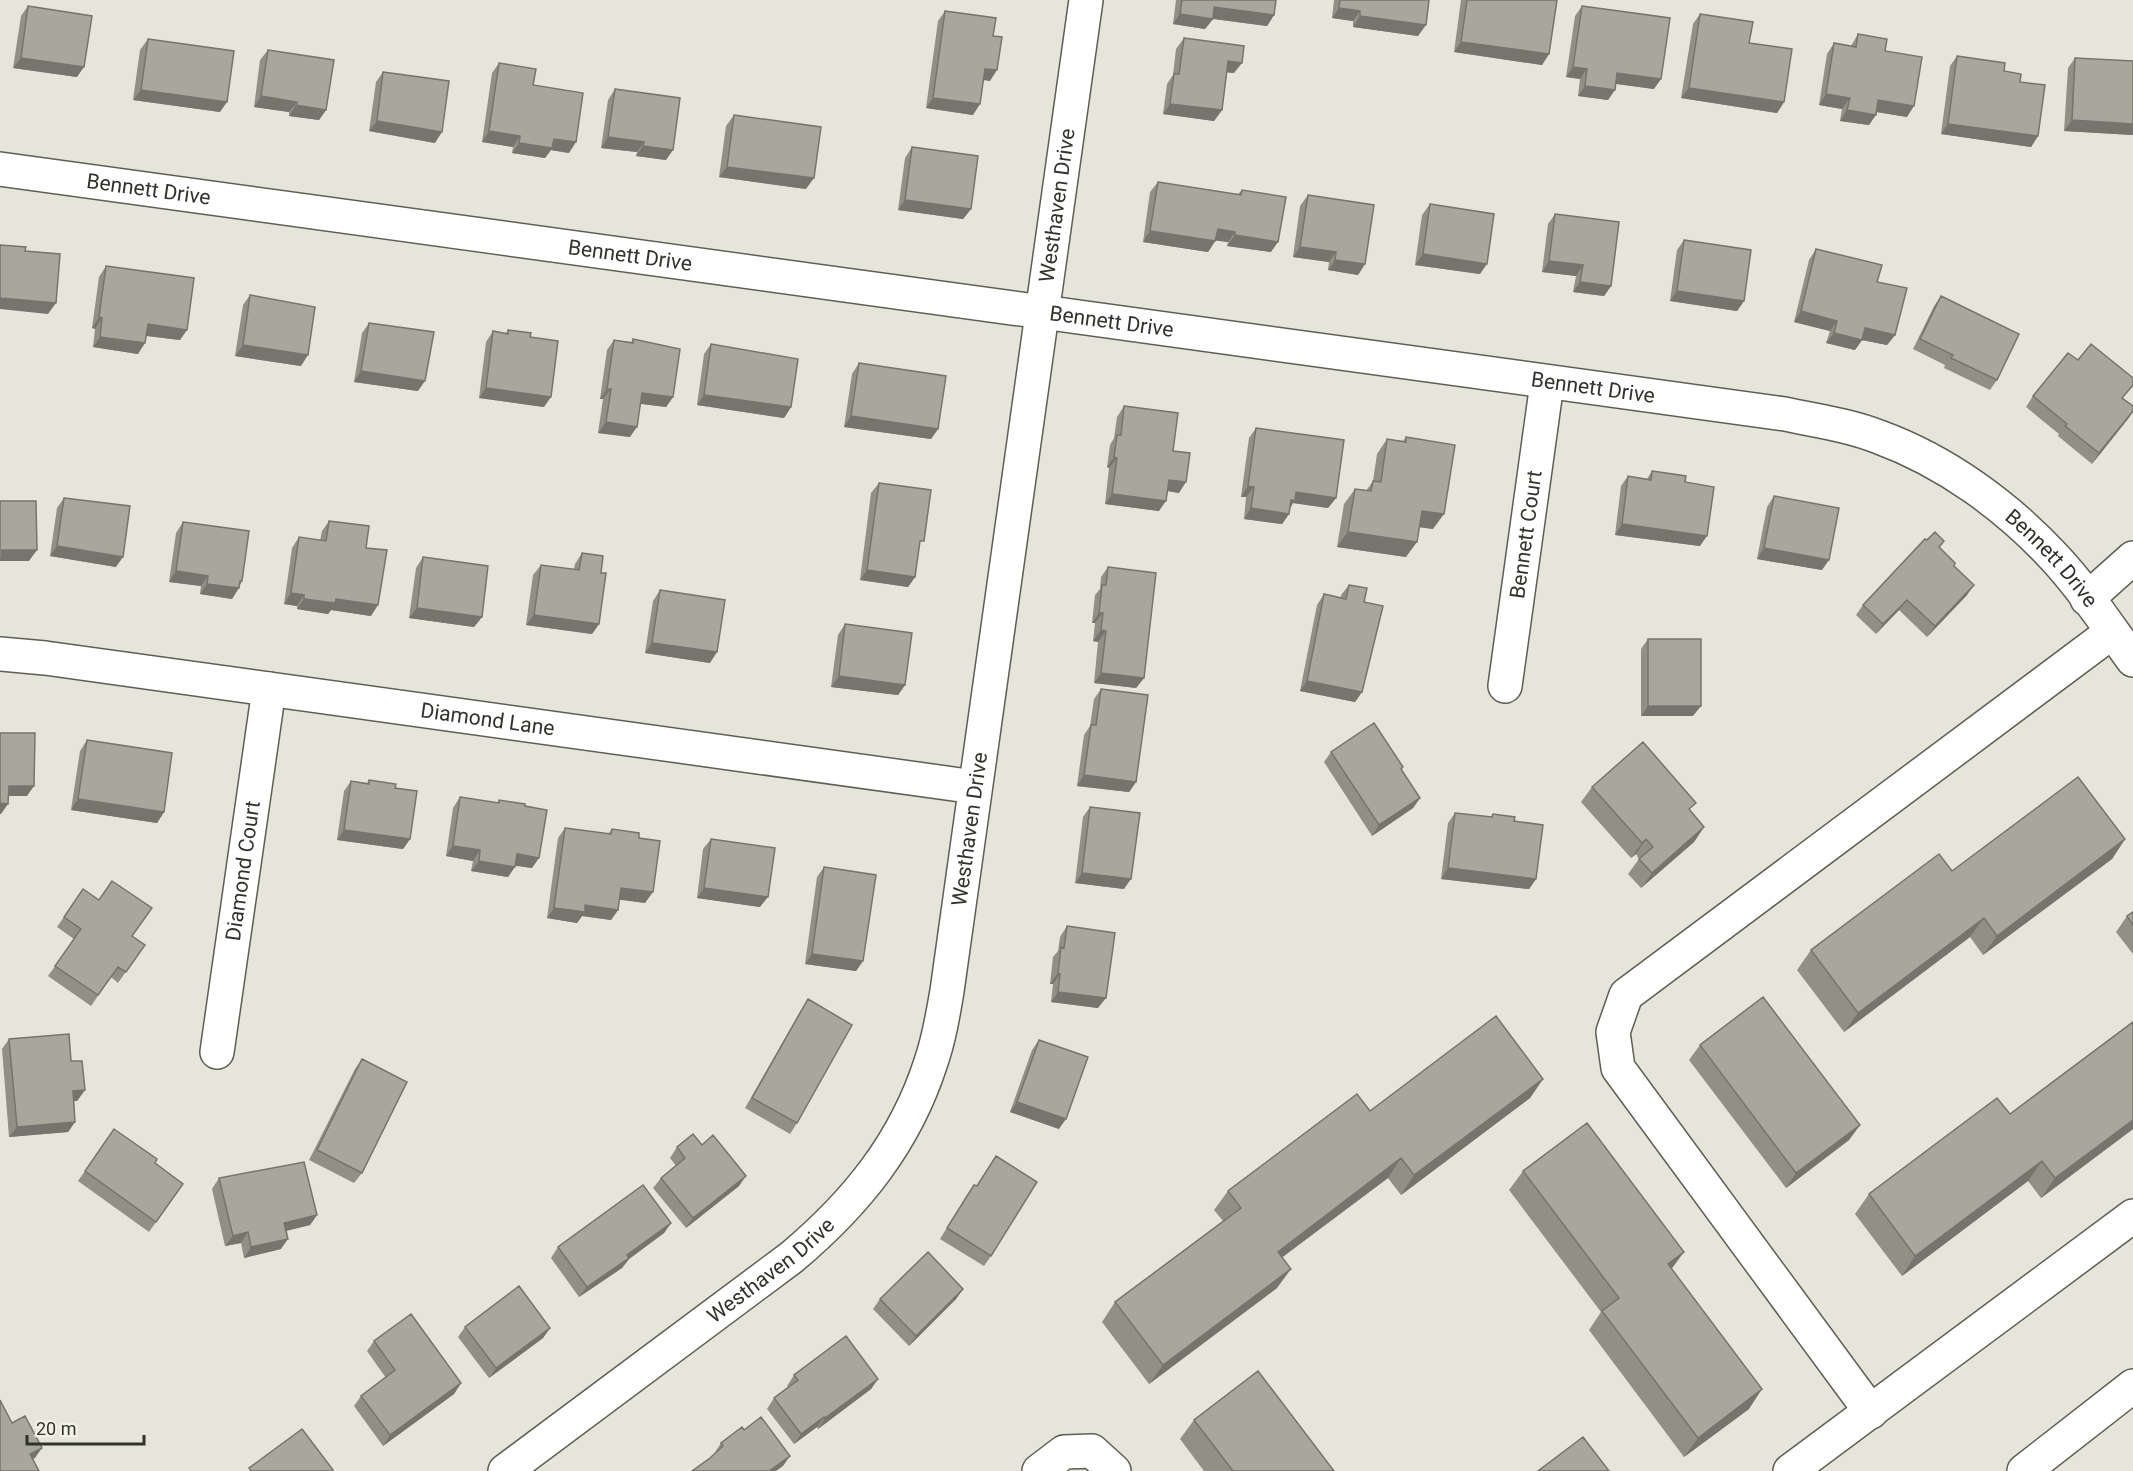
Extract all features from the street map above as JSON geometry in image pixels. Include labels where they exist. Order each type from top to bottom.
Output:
[{"type":"street","name":"Westhaven Drive","points":[[505,1471],[792,1257],[847,1206],[882,1163],[917,1098],[931,1064],[940,1028],[1086,0]]},
{"type":"street","name":"Bennett Drive","points":[[0,169],[1785,414],[1840,425],[1879,437],[1910,450],[1976,489],[2005,511],[2055,558],[2133,660]]},
{"type":"street","name":"Bennett Court","points":[[1505,686],[1547,382]]},
{"type":"street","points":[[2087,599],[2133,558]]},
{"type":"street","points":[[1871,1412],[1618,1068],[1613,1032],[1626,995],[2112,632]]},
{"type":"street","name":"Diamond Lane","points":[[0,654],[975,787]]},
{"type":"street","name":"Diamond Court","points":[[217,1052],[269,689]]},
{"type":"street","points":[[1790,1471],[2133,1216]]},
{"type":"street","points":[[2024,1471],[2133,1386]]},
{"type":"street","points":[[1039,1471],[1064,1452],[1092,1451],[1114,1471]]},
{"type":"building","points":[[1182,0],[1276,0],[1274,15],[1214,7],[1213,19],[1180,14]]},
{"type":"building","points":[[1340,0],[1429,0],[1426,25],[1360,16],[1360,11],[1339,8]]},
{"type":"building","points":[[1467,0],[1557,0],[1549,54],[1461,42]]},
{"type":"building","points":[[28,6],[92,16],[84,67],[21,58]]},
{"type":"building","points":[[1582,6],[1670,18],[1661,79],[1617,73],[1615,90],[1585,86],[1587,69],[1573,67]]},
{"type":"building","points":[[945,11],[996,18],[993,36],[1002,37],[997,70],[985,69],[980,104],[933,98]]},
{"type":"building","points":[[1700,14],[1753,22],[1749,43],[1792,49],[1784,102],[1689,88]]},
{"type":"building","points":[[1858,34],[1887,39],[1885,51],[1922,57],[1914,106],[1878,100],[1876,115],[1847,110],[1850,98],[1826,94],[1834,43],[1856,47]]},
{"type":"building","points":[[1184,38],[1244,46],[1242,63],[1228,61],[1222,110],[1170,104],[1174,74],[1179,74]]},
{"type":"building","points":[[148,39],[234,51],[227,102],[141,90]]},
{"type":"building","points":[[268,50],[334,60],[326,110],[261,96]]},
{"type":"building","points":[[1957,56],[2005,63],[2004,71],[2021,74],[2020,82],[2045,85],[2038,136],[1948,124]]},
{"type":"building","points":[[2075,58],[2133,61],[2133,124],[2072,120]]},
{"type":"building","points":[[499,63],[536,69],[533,85],[583,93],[576,142],[554,139],[552,148],[519,143],[520,136],[489,131]]},
{"type":"building","points":[[383,72],[449,81],[442,132],[377,121]]},
{"type":"building","points":[[615,89],[680,98],[673,150],[643,146],[644,142],[608,137]]},
{"type":"building","points":[[734,115],[821,127],[814,178],[727,167]]},
{"type":"building","points":[[912,147],[978,156],[971,209],[905,200]]},
{"type":"building","points":[[1158,182],[1241,195],[1242,190],[1286,197],[1278,242],[1235,235],[1235,232],[1218,229],[1215,241],[1150,231]]},
{"type":"building","points":[[1308,195],[1374,205],[1365,264],[1335,260],[1336,252],[1300,247]]},
{"type":"building","points":[[1430,204],[1494,214],[1487,264],[1423,254]]},
{"type":"building","points":[[1555,214],[1619,222],[1611,286],[1580,282],[1583,265],[1549,261]]},
{"type":"building","points":[[1684,240],[1751,250],[1744,301],[1677,291]]},
{"type":"building","points":[[0,245],[26,247],[25,251],[60,254],[56,303],[0,298]]},
{"type":"building","points":[[1816,249],[1882,265],[1877,282],[1907,288],[1895,335],[1865,328],[1862,340],[1834,333],[1837,321],[1801,311]]},
{"type":"building","points":[[106,266],[194,278],[187,330],[148,324],[145,343],[100,337],[102,318],[99,317]]},
{"type":"building","points":[[250,295],[315,307],[308,355],[243,345]]},
{"type":"building","points":[[1941,296],[2019,334],[1997,380],[1951,358],[1953,355],[1920,339]]},
{"type":"building","points":[[369,323],[434,332],[425,381],[361,371]]},
{"type":"building","points":[[508,330],[531,333],[530,337],[558,341],[551,397],[486,388],[493,331],[508,334]]},
{"type":"building","points":[[633,339],[680,349],[673,397],[642,393],[637,427],[606,422],[611,389],[607,389],[614,340],[633,343]]},
{"type":"building","points":[[711,344],[798,359],[791,407],[704,395]]},
{"type":"building","points":[[2091,344],[2133,378],[2133,385],[2122,398],[2133,406],[2133,411],[2099,453],[2033,396],[2068,353],[2078,360]]},
{"type":"building","points":[[859,363],[946,376],[938,429],[851,416]]},
{"type":"building","points":[[1124,406],[1178,413],[1173,451],[1190,453],[1186,482],[1169,480],[1166,501],[1112,494],[1117,458],[1114,457],[1117,435],[1121,435]]},
{"type":"building","points":[[1256,428],[1344,440],[1336,498],[1296,492],[1295,501],[1291,500],[1289,514],[1251,508],[1254,487],[1248,486]]},
{"type":"building","points":[[1406,437],[1455,445],[1444,514],[1422,511],[1417,542],[1348,532],[1355,489],[1371,491],[1373,481],[1381,482],[1387,439],[1406,442]]},
{"type":"building","points":[[1652,471],[1686,476],[1685,482],[1714,487],[1707,536],[1622,524],[1628,476],[1651,480]]},
{"type":"building","points":[[879,483],[931,490],[924,541],[920,541],[915,577],[867,570]]},
{"type":"building","points":[[1774,496],[1839,508],[1829,560],[1764,548]]},
{"type":"building","points":[[64,498],[130,506],[123,557],[57,546]]},
{"type":"building","points":[[0,501],[36,501],[37,550],[2,550],[2,558],[0,558]]},
{"type":"building","points":[[329,521],[369,526],[366,548],[387,550],[378,605],[336,599],[335,603],[304,599],[304,595],[291,593],[299,537],[326,541]]},
{"type":"building","points":[[183,522],[249,531],[239,588],[207,584],[208,576],[176,571]]},
{"type":"building","points":[[1935,532],[1944,541],[1939,547],[1955,563],[1954,566],[1974,585],[1935,626],[1907,600],[1883,624],[1863,605],[1925,539],[1927,540]]},
{"type":"building","points":[[582,553],[603,556],[601,573],[606,573],[599,624],[534,615],[541,565],[579,570]]},
{"type":"building","points":[[423,557],[488,566],[482,617],[417,608]]},
{"type":"building","points":[[1108,567],[1156,573],[1144,678],[1101,673],[1106,631],[1101,630],[1103,613],[1099,613],[1102,585],[1106,585]]},
{"type":"building","points":[[1349,585],[1367,588],[1364,602],[1383,606],[1362,692],[1307,681],[1324,594],[1346,599]]},
{"type":"building","points":[[660,590],[725,600],[717,652],[652,643]]},
{"type":"building","points":[[845,624],[912,633],[905,685],[839,676]]},
{"type":"building","points":[[1648,639],[1701,639],[1701,706],[1648,706]]},
{"type":"building","points":[[1101,689],[1148,695],[1136,782],[1084,775],[1091,725],[1096,725]]},
{"type":"building","points":[[1374,723],[1420,798],[1379,825],[1331,752]]},
{"type":"building","points":[[0,733],[35,733],[34,786],[9,786],[8,804],[0,803]]},
{"type":"building","points":[[87,740],[172,753],[164,812],[78,799]]},
{"type":"building","points":[[1643,742],[1696,803],[1689,809],[1704,827],[1652,873],[1639,859],[1653,847],[1646,839],[1642,843],[1592,787]]},
{"type":"building","points":[[2078,777],[2125,839],[1997,936],[1984,918],[1858,1013],[1811,950],[1939,854],[1952,871]]},
{"type":"building","points":[[369,780],[396,784],[395,788],[417,791],[410,839],[344,830],[351,781],[369,784]]},
{"type":"building","points":[[460,797],[499,803],[499,800],[547,810],[539,858],[517,854],[515,867],[479,861],[480,850],[453,846]]},
{"type":"building","points":[[1090,807],[1140,813],[1131,879],[1082,873]]},
{"type":"building","points":[[1455,813],[1515,817],[1514,821],[1543,825],[1536,879],[1448,868]]},
{"type":"building","points":[[565,828],[611,834],[612,829],[639,833],[639,838],[660,841],[653,892],[621,888],[618,910],[585,905],[585,912],[554,908]]},
{"type":"building","points":[[711,839],[775,848],[768,897],[704,888]]},
{"type":"building","points":[[824,867],[876,875],[863,961],[812,954]]},
{"type":"building","points":[[112,881],[152,908],[132,936],[145,945],[126,972],[118,967],[98,995],[55,966],[81,929],[64,917],[83,889],[99,900]]},
{"type":"building","points":[[2133,912],[2133,925],[2127,916]]},
{"type":"building","points":[[1067,926],[1115,933],[1106,998],[1058,992],[1061,947],[1064,948]]},
{"type":"building","points":[[1763,997],[1860,1125],[1796,1173],[1700,1045]]},
{"type":"building","points":[[808,999],[852,1025],[797,1123],[752,1098]]},
{"type":"building","points":[[1496,1016],[1543,1079],[1414,1175],[1401,1158],[1278,1252],[1291,1269],[1163,1365],[1115,1302],[1241,1208],[1228,1191],[1357,1094],[1370,1111]]},
{"type":"building","points":[[2133,1022],[2133,1120],[2055,1178],[2042,1161],[1915,1256],[1869,1194],[1997,1098],[2010,1114]]},
{"type":"building","points":[[69,1034],[71,1061],[82,1061],[85,1090],[73,1091],[75,1122],[17,1127],[9,1039]]},
{"type":"building","points":[[1039,1040],[1088,1057],[1066,1119],[1017,1102]]},
{"type":"building","points":[[362,1059],[407,1082],[362,1173],[317,1150]]},
{"type":"building","points":[[1587,1123],[1684,1252],[1668,1264],[1762,1389],[1698,1438],[1602,1311],[1619,1298],[1523,1171]]},
{"type":"building","points":[[114,1129],[157,1159],[155,1163],[183,1184],[156,1222],[85,1171]]},
{"type":"building","points":[[693,1134],[702,1145],[713,1135],[746,1176],[693,1218],[661,1178],[685,1158],[677,1147]]},
{"type":"building","points":[[996,1156],[1037,1182],[991,1256],[947,1228],[974,1185],[977,1186]]},
{"type":"building","points":[[304,1162],[317,1215],[284,1223],[288,1239],[251,1247],[248,1232],[233,1236],[219,1178]]},
{"type":"building","points":[[643,1185],[671,1223],[627,1255],[629,1258],[587,1287],[558,1247]]},
{"type":"building","points":[[928,1252],[963,1289],[916,1336],[880,1299]]},
{"type":"building","points":[[519,1286],[550,1328],[496,1368],[465,1327]]},
{"type":"building","points":[[411,1314],[461,1383],[390,1435],[361,1396],[395,1370],[374,1341]]},
{"type":"building","points":[[846,1336],[878,1379],[801,1434],[774,1398],[798,1380],[794,1375]]},
{"type":"building","points":[[1258,1371],[1334,1471],[1233,1471],[1194,1420]]},
{"type":"building","points":[[0,1400],[12,1423],[25,1416],[42,1448],[30,1454],[39,1471],[0,1471]]},
{"type":"building","points":[[761,1417],[790,1456],[769,1471],[692,1471],[723,1446],[721,1443],[742,1427],[744,1430]]},
{"type":"building","points":[[302,1429],[332,1471],[251,1471],[249,1468]]},
{"type":"building","points":[[1583,1437],[1609,1471],[1538,1471]]}]
